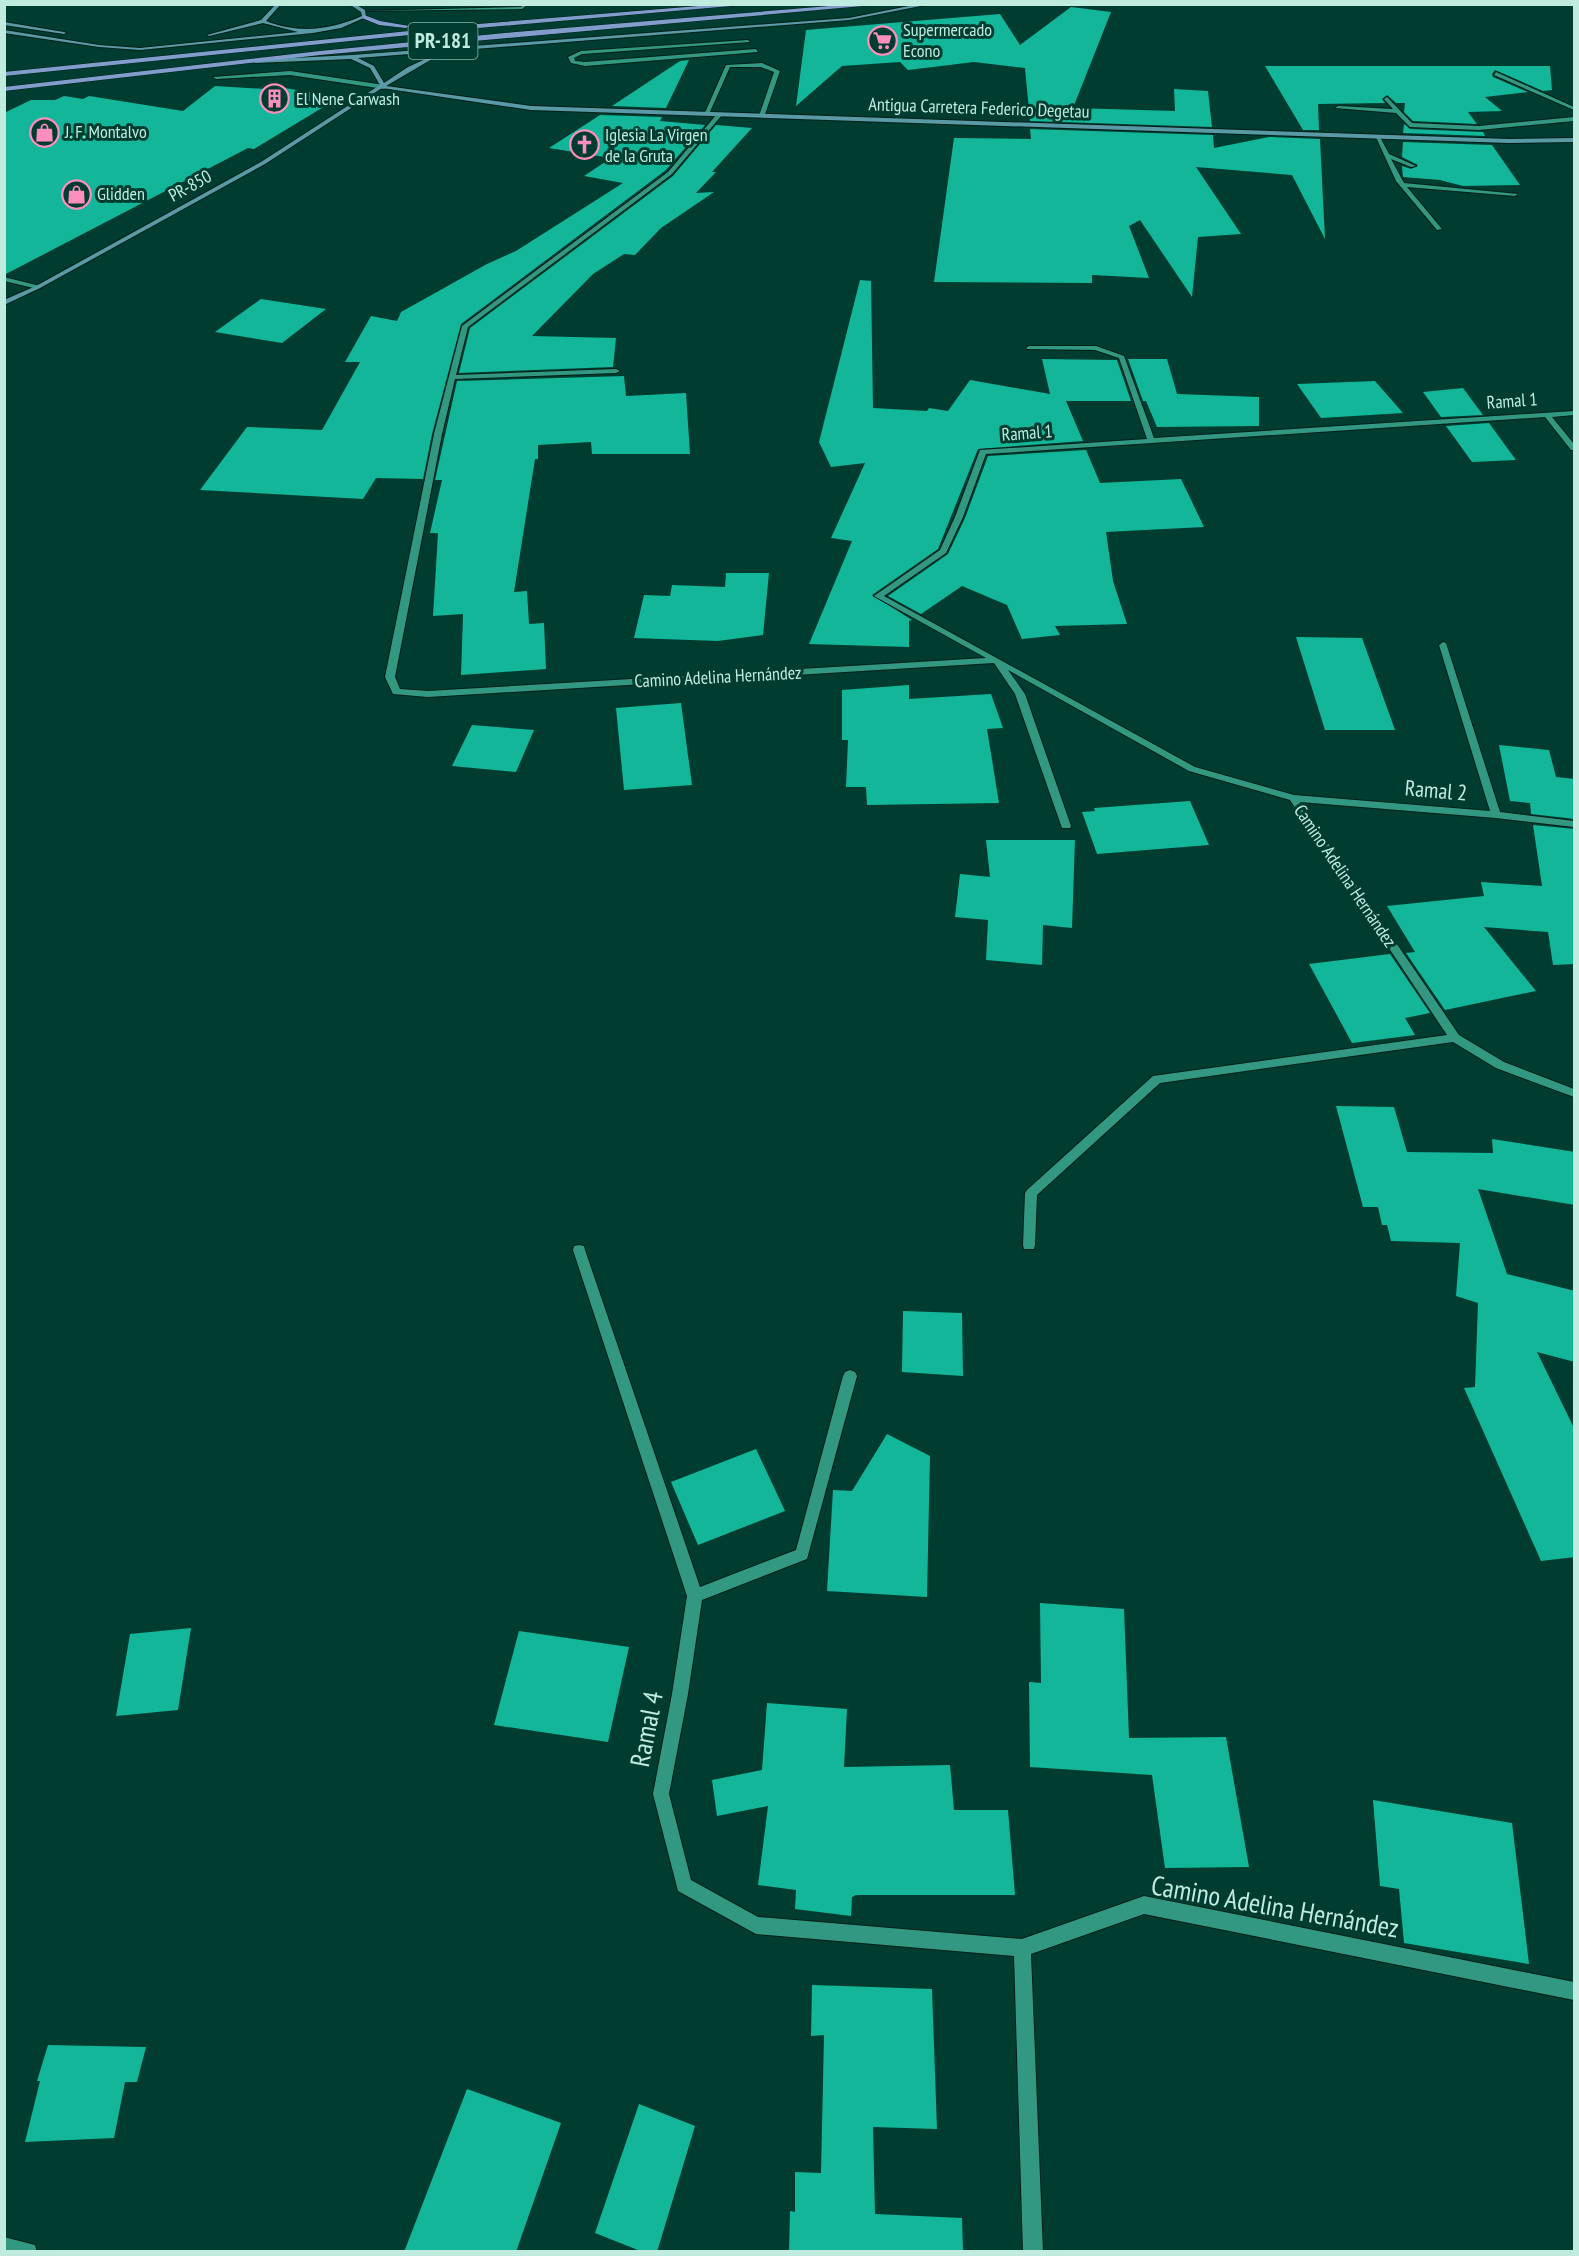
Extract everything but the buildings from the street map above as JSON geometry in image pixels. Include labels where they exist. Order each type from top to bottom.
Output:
[{"type":"main road","name":"PR-181","points":[[4,74],[478,26],[751,4]]},
{"type":"main road","name":"PR-181","points":[[4,89],[237,62],[516,34],[882,4]]},
{"type":"main road","points":[[363,14],[390,26],[478,26]]},
{"type":"street","points":[[152,40],[223,33],[263,21],[279,4]]},
{"type":"street","points":[[351,4],[363,14]]},
{"type":"street","points":[[4,31],[99,46],[140,49],[313,32],[344,26],[363,14],[522,8],[526,4]]},
{"type":"street","points":[[237,62],[352,57],[849,19],[929,4]]},
{"type":"street","points":[[263,21],[273,26],[313,32]]},
{"type":"street","points":[[4,23],[67,33]]},
{"type":"street","points":[[738,28],[756,51],[762,65]]},
{"type":"street","points":[[77,35],[87,37]]},
{"type":"street","points":[[110,39],[132,42]]},
{"type":"street","points":[[748,41],[581,53],[571,57],[573,62],[585,64],[756,51]]},
{"type":"street","name":"PR-850","points":[[4,303],[38,287],[263,163],[432,56],[451,50]]},
{"type":"street","points":[[352,57],[372,67],[384,87]]},
{"type":"street","points":[[706,114],[728,66],[762,65],[777,71],[762,116]]},
{"type":"street","points":[[216,77],[290,72],[384,87]]},
{"type":"street","points":[[1496,74],[1575,109]]},
{"type":"street","name":"Antigua Carretera Federico Degetau","points":[[384,87],[531,108],[1509,141],[1575,140]]},
{"type":"street","points":[[1387,99],[1410,125],[1468,127],[1530,125],[1575,119]]},
{"type":"street","points":[[1560,102],[1575,101]]},
{"type":"street","points":[[1338,108],[1398,111]]},
{"type":"street","name":"Camino Adelina Hernández","points":[[719,115],[670,173],[465,326],[438,434],[390,677],[396,693],[440,694],[997,660],[1192,769],[1293,798],[1455,1038],[1500,1065],[1575,1093]]},
{"type":"street","points":[[1377,136],[1403,185],[1438,229]]},
{"type":"street","points":[[1386,155],[1413,166]]},
{"type":"street","points":[[1403,185],[1414,178]]},
{"type":"street","points":[[1403,185],[1515,194]]},
{"type":"street","points":[[4,279],[38,287]]},
{"type":"street","points":[[1029,348],[1096,348],[1122,357],[1151,441]]},
{"type":"street","points":[[454,377],[616,371]]},
{"type":"street","name":"Ramal 1","points":[[1066,826],[1020,694],[997,660],[878,596],[943,550],[959,517],[982,452],[1575,413]]},
{"type":"street","points":[[1547,415],[1575,448]]},
{"type":"street","points":[[1443,645],[1496,815]]},
{"type":"street","name":"Ramal 2","points":[[1293,798],[1575,824]]},
{"type":"street","points":[[1029,1245],[1031,1193],[1157,1079],[1455,1038]]},
{"type":"street","name":"Ramal 4","points":[[579,1250],[695,1596],[680,1694],[661,1794],[684,1885],[756,1925],[1022,1948]]},
{"type":"street","points":[[695,1596],[802,1554],[850,1376]]},
{"type":"street","name":"Camino Adelina Hernández","points":[[1022,1948],[1144,1905],[1575,1991]]},
{"type":"street","points":[[1022,1948],[1033,2252]]},
{"type":"street","points":[[4,2247],[28,2252]]},
{"type":"place","name":"Supermercado Econo","points":[[882,40]]},
{"type":"place","name":"El Nene Carwash","points":[[275,99]]},
{"type":"place","name":"J. F. Montalvo","points":[[44,132]]},
{"type":"place","name":"Iglesia La Virgen de la Gruta","points":[[584,145]]},
{"type":"place","name":"Glidden","points":[[76,194]]}]
